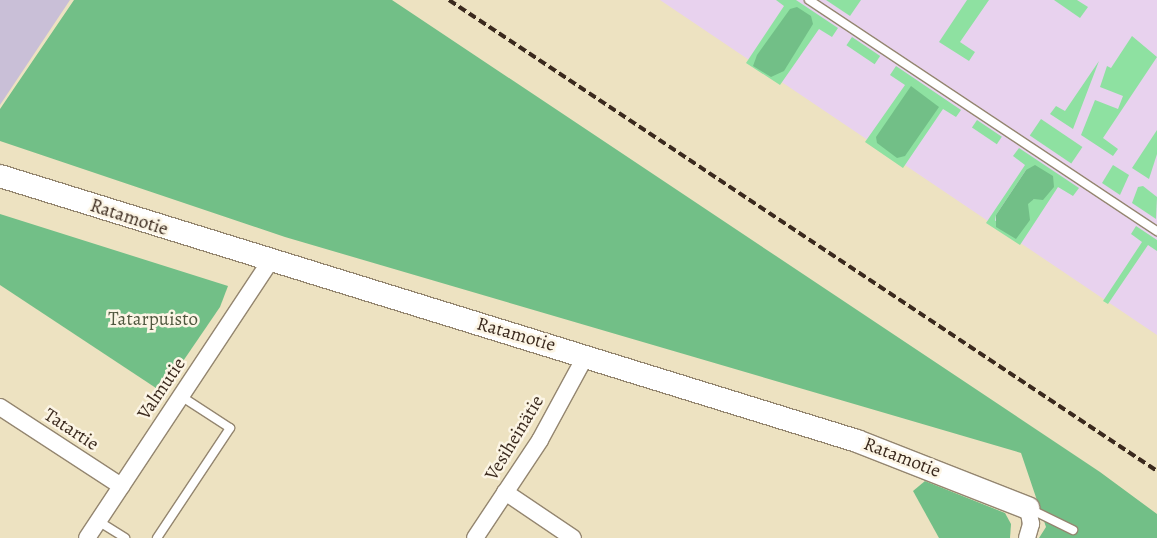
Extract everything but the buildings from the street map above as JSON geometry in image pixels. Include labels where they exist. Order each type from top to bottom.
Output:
[{"type":"street","name":"Ratamotie","points":[[0,176],[270,262],[857,441],[1028,508]]},
{"type":"street","name":"Valmutie","points":[[87,538],[270,262]]},
{"type":"street","name":"Vesiheinätie","points":[[474,538],[505,492],[585,357]]},
{"type":"street","name":"Tatartie","points":[[0,407],[121,486]]},
{"type":"street","points":[[505,492],[572,538]]},
{"type":"street","points":[[1027,538],[1031,524],[1028,508]]},
{"type":"lane","points":[[809,0],[1157,231]]},
{"type":"lane","points":[[157,538],[230,428],[181,396]]},
{"type":"lane","points":[[1028,508],[1073,530]]},
{"type":"lane","points":[[98,520],[125,538]]},
{"type":"shaded area","points":[[0,0],[70,0],[0,105]]},
{"type":"shaded area","points":[[660,0],[1157,0],[1157,335]]},
{"type":"green space","points":[[74,0],[392,0],[1100,472],[1157,514],[1157,538],[1039,538],[1046,527],[1021,453],[285,237],[0,141],[0,109]]},
{"type":"green space","points":[[776,0],[796,0],[838,28],[832,37],[819,29],[780,85],[746,63],[784,6]]},
{"type":"green space","points":[[826,0],[861,0],[850,16]]},
{"type":"green space","points":[[967,0],[989,0],[960,42],[975,52],[969,61],[939,42]]},
{"type":"green space","points":[[1054,0],[1077,0],[1088,7],[1080,18]]},
{"type":"green space","points":[[797,7],[811,16],[813,24],[784,71],[771,77],[753,66],[757,55],[790,9]]},
{"type":"green space","points":[[1132,36],[1157,57],[1103,138],[1118,149],[1113,156],[1081,135],[1095,100],[1118,109],[1123,96],[1100,87],[1107,66],[1111,68]]},
{"type":"green space","points":[[852,37],[880,56],[875,64],[846,45]]},
{"type":"green space","points":[[1099,61],[1073,129],[1050,114],[1056,106],[1065,111]]},
{"type":"green space","points":[[896,66],[961,110],[956,117],[943,109],[903,168],[865,142],[905,85],[890,75]]},
{"type":"green space","points":[[911,86],[939,107],[905,156],[897,158],[877,143],[876,137]]},
{"type":"green space","points":[[1041,119],[1082,147],[1071,164],[1030,136]]},
{"type":"green space","points":[[977,120],[1002,137],[997,144],[972,127]]},
{"type":"green space","points":[[1157,130],[1157,154],[1149,179],[1132,168]]},
{"type":"green space","points":[[1019,148],[1079,188],[1073,196],[1058,187],[1020,245],[986,223],[1025,165],[1013,156]],"holes":[[[1026,170],[1034,199],[995,221],[996,215]]]},
{"type":"green space","points":[[1035,165],[1053,176],[1054,187],[1043,200],[1034,199],[1028,204],[1030,220],[1016,239],[996,227],[996,215],[1026,170]]},
{"type":"green space","points":[[1113,165],[1129,175],[1120,195],[1102,183]]},
{"type":"green space","points":[[1143,186],[1157,197],[1156,219],[1132,203],[1138,187]]},
{"type":"green space","name":"Tatarpuisto","points":[[0,214],[228,286],[220,307],[162,392],[0,285]]},
{"type":"green space","points":[[1136,226],[1157,240],[1157,251],[1148,245],[1108,304],[1103,301],[1142,242],[1131,234]]},
{"type":"green space","points":[[925,481],[1005,513],[1011,524],[1010,538],[939,538],[913,491]]},
{"type":"railway","points":[[449,0],[1157,471]]}]
